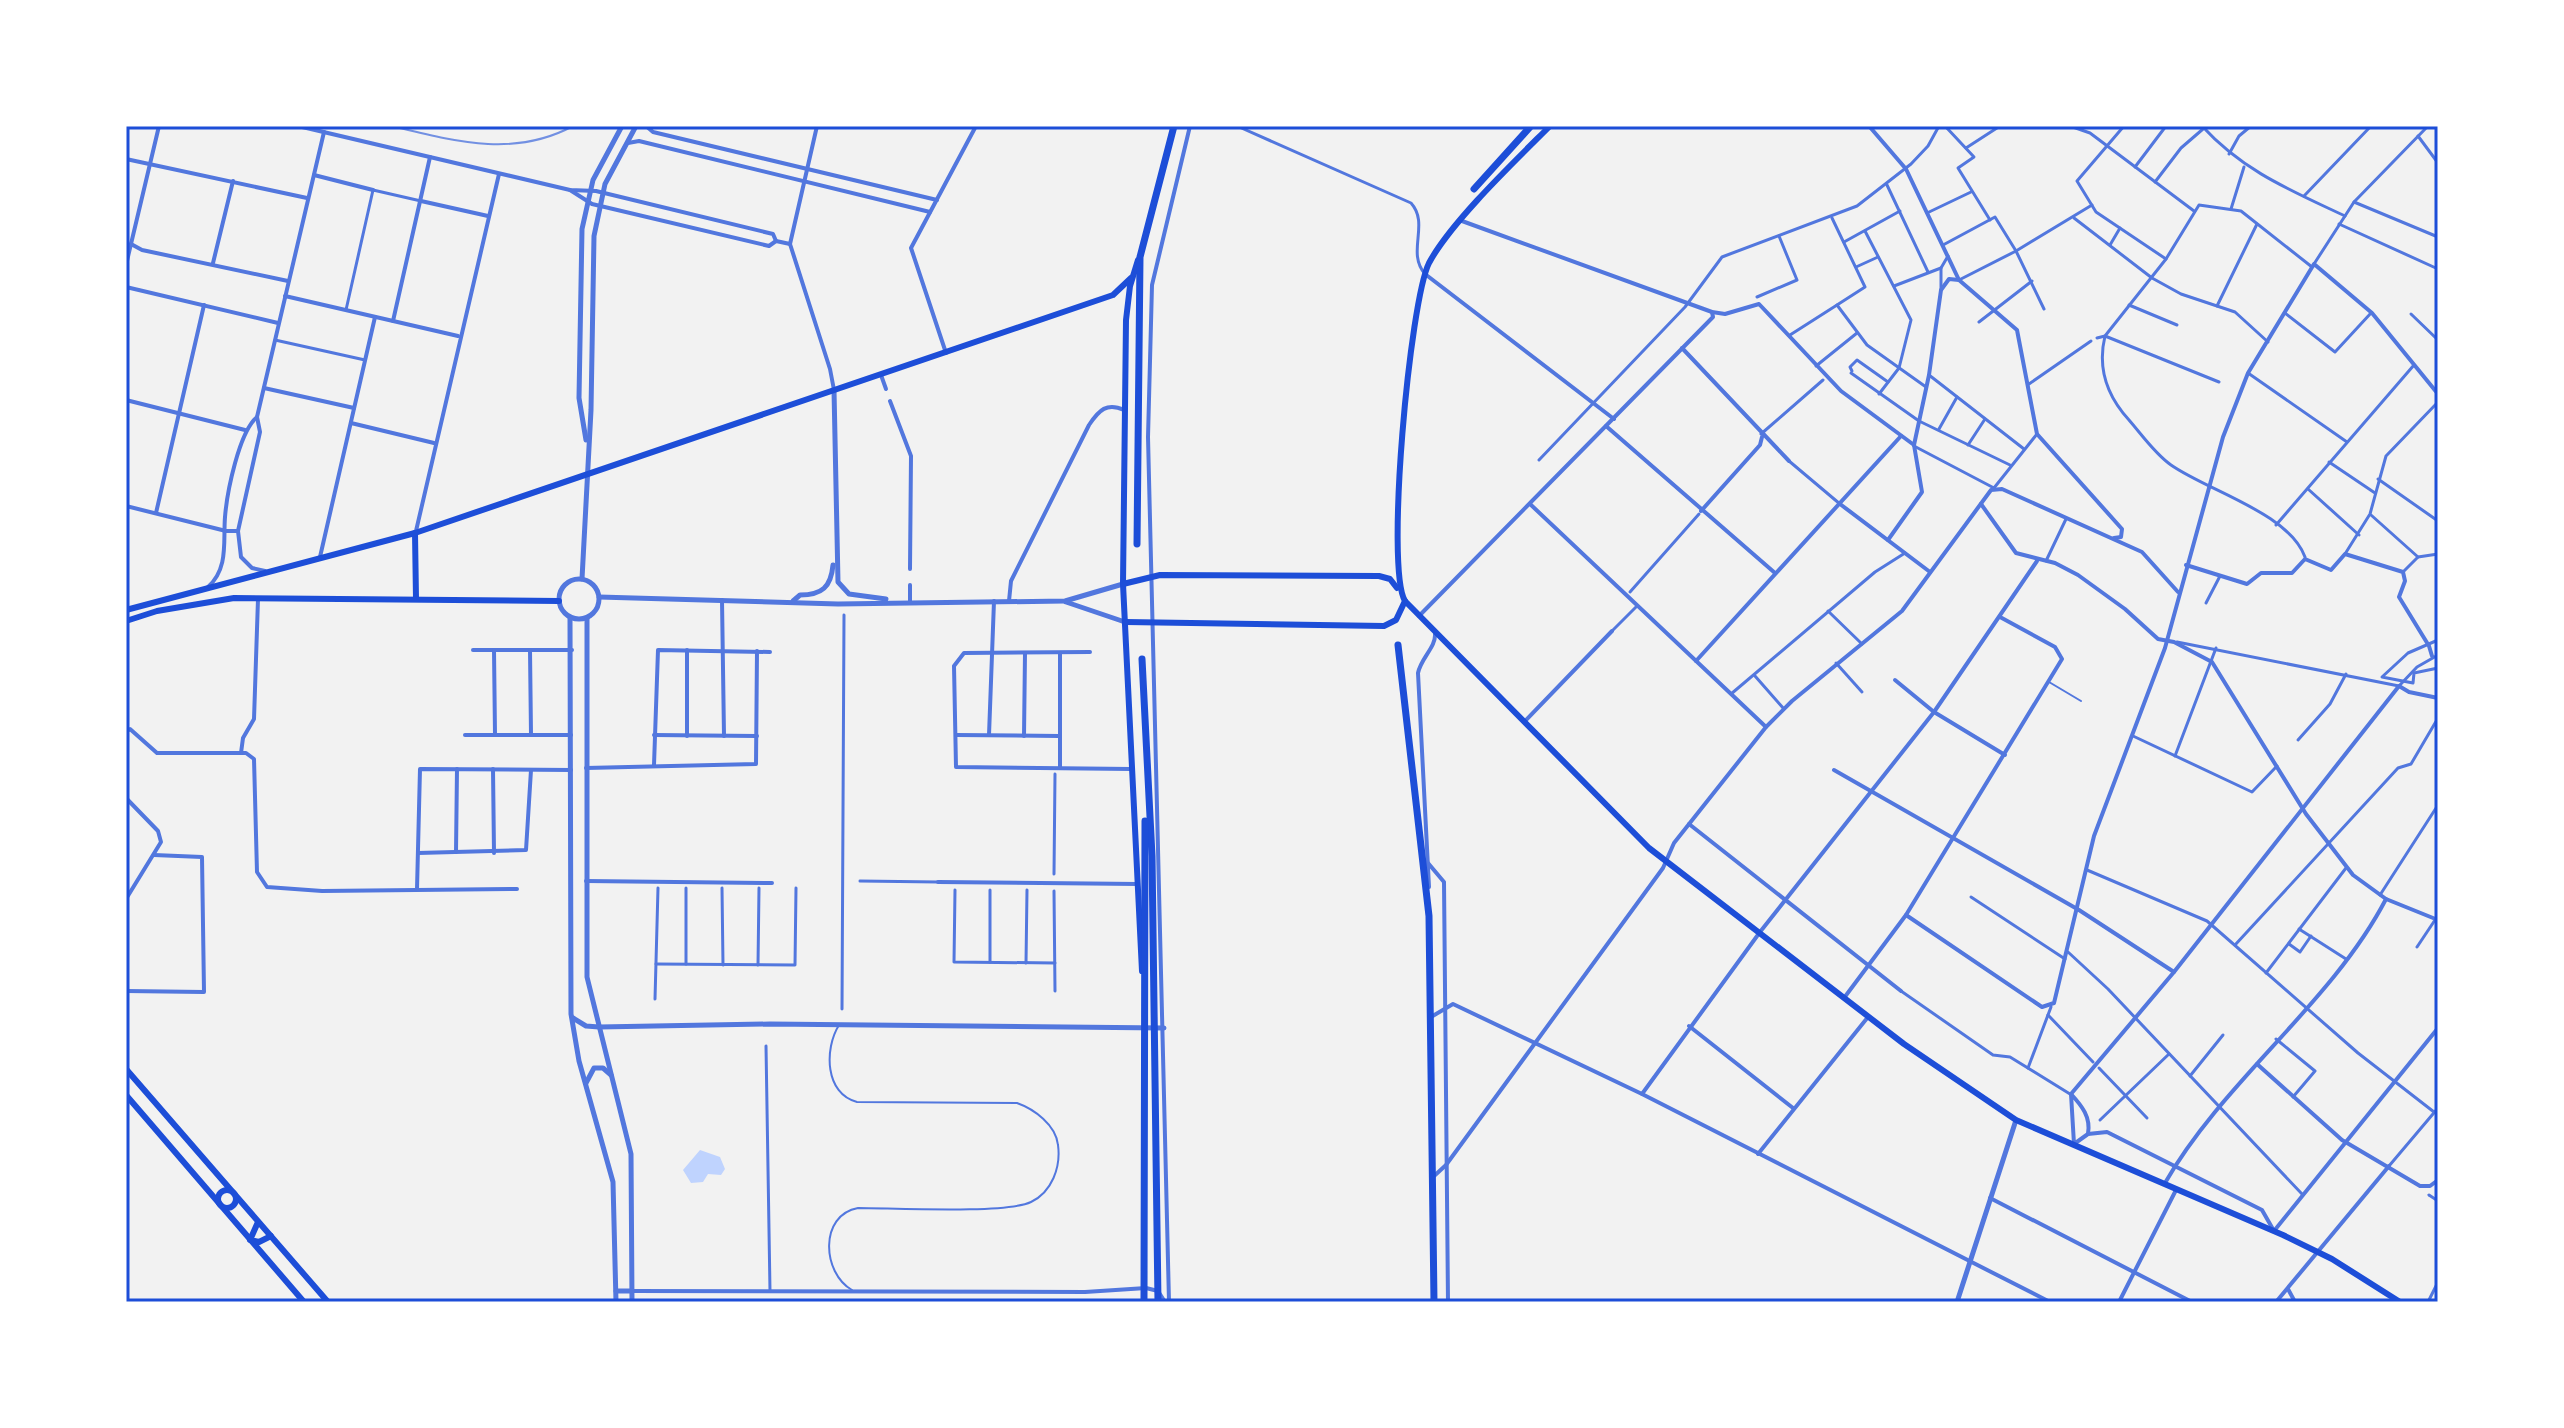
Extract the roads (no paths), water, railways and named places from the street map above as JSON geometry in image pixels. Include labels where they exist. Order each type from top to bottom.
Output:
[{"type":"main road","points":[[1144,1302],[1143,990],[1123,584],[1126,320],[1131,278],[1140,257],[1174,126]]},
{"type":"main road","points":[[1474,189],[1531,126]]},
{"type":"main road","points":[[1126,622],[1150,625],[1384,626],[1396,620],[1403,598],[1396,558],[1396,521],[1417,300],[1425,274],[1436,253],[1462,221],[1550,126]]},
{"type":"main road","points":[[1137,544],[1140,257]]},
{"type":"main road","points":[[126,610],[415,533],[1113,295],[1131,278]]},
{"type":"main road","points":[[415,533],[416,599]]},
{"type":"main road","points":[[1123,584],[1160,575],[1379,576],[1390,579],[1419,616],[1649,848],[1868,1017],[2016,1120],[2317,1251],[2400,1302]]},
{"type":"main road","points":[[126,621],[194,604],[258,599],[559,601]]},
{"type":"main road","points":[[1398,645],[1429,916],[1434,1300]]},
{"type":"main road","points":[[1142,659],[1159,1028],[1158,1302]]},
{"type":"main road","points":[[1143,990],[1147,930],[1146,767]]},
{"type":"main road","points":[[126,1069],[328,1302]]},
{"type":"main road","points":[[126,1095],[304,1302]]},
{"type":"main road","points":[[220,1204],[222,1191],[233,1193]]},
{"type":"main road","points":[[220,1204],[232,1205],[233,1193]]},
{"type":"main road","points":[[250,1240],[258,1222]]},
{"type":"main road","points":[[250,1240],[259,1242],[271,1236]]},
{"type":"street","points":[[126,265],[159,126]]},
{"type":"street","points":[[298,126],[570,190],[603,193],[773,234],[776,241]]},
{"type":"street","points":[[587,445],[579,398],[581,239],[586,201],[622,126]]},
{"type":"street","points":[[582,579],[591,410],[594,236],[603,193],[636,126]]},
{"type":"street","points":[[646,126],[653,132],[937,200]]},
{"type":"street","points":[[793,602],[800,595],[816,594],[827,587],[832,578],[835,549],[834,390],[790,244],[817,126]]},
{"type":"street","points":[[946,353],[911,248],[976,126]]},
{"type":"street","points":[[1167,1302],[1148,424],[1155,268],[1190,126]]},
{"type":"street","points":[[1237,126],[1411,203],[1420,215],[1417,262],[1425,274],[1596,402],[1614,419]]},
{"type":"street","points":[[1869,126],[1906,169],[1959,280],[2017,330],[2037,434],[2122,529],[2121,537],[2112,538]]},
{"type":"street","points":[[1931,126],[1937,131]]},
{"type":"street","points":[[1539,460],[1688,303],[1722,257],[1857,206],[1906,169],[1928,146],[1939,126]]},
{"type":"street","points":[[1945,126],[1974,157],[1958,168],[1990,220]]},
{"type":"street","points":[[1968,149],[2000,126]]},
{"type":"street","points":[[2070,126],[2090,133],[2194,211]]},
{"type":"street","points":[[2090,133],[2096,126]]},
{"type":"street","points":[[2124,126],[2077,181],[2096,212],[2166,259]]},
{"type":"street","points":[[2135,167],[2166,126]]},
{"type":"street","points":[[2228,155],[2239,136],[2251,126]]},
{"type":"street","points":[[2304,196],[2371,126]]},
{"type":"street","points":[[2028,1068],[2068,952],[2094,836],[2166,641],[2208,485],[2248,373],[2354,202],[2428,126]]},
{"type":"street","points":[[2155,182],[2181,148],[2203,127],[2228,155],[2245,166],[2345,216]]},
{"type":"street","points":[[266,572],[252,568],[241,557],[238,531],[260,432],[257,417],[324,132]]},
{"type":"street","points":[[2418,136],[2438,163]]},
{"type":"street","points":[[623,147],[639,141],[930,212]]},
{"type":"street","points":[[393,321],[430,157]]},
{"type":"street","points":[[126,159],[308,198]]},
{"type":"street","points":[[2231,209],[2245,166]]},
{"type":"street","points":[[415,533],[459,336],[500,173]]},
{"type":"street","points":[[314,175],[488,216]]},
{"type":"street","points":[[213,263],[233,181]]},
{"type":"street","points":[[1887,184],[1928,272]]},
{"type":"street","points":[[346,310],[373,190]]},
{"type":"street","points":[[570,190],[599,206],[769,246],[776,241],[790,244]]},
{"type":"street","points":[[1927,213],[1972,191]]},
{"type":"street","points":[[2354,202],[2438,237]]},
{"type":"street","points":[[1941,290],[1949,279],[1959,280],[2016,251],[2092,205]]},
{"type":"street","points":[[2438,394],[2372,313],[2241,211],[2231,209],[2199,205],[2166,259],[2105,336],[2102,348],[2109,397],[2166,461],[2254,510],[2299,542],[2305,559],[2331,570],[2359,535],[2370,514],[2386,456],[2438,402]]},
{"type":"street","points":[[1845,244],[1901,214]]},
{"type":"street","points":[[1790,335],[1865,285],[1830,217]]},
{"type":"street","points":[[1943,245],[1995,217],[2032,281],[2044,309]]},
{"type":"street","points":[[2074,218],[2152,278],[2181,294],[2235,312],[2268,342]]},
{"type":"street","points":[[1462,221],[1712,312],[1725,314],[1755,304],[1763,308],[1816,366],[1914,445],[1994,488],[2142,552],[2178,592]]},
{"type":"street","points":[[2217,306],[2257,224]]},
{"type":"street","points":[[2339,224],[2438,269]]},
{"type":"street","points":[[2109,246],[2120,228]]},
{"type":"street","points":[[1865,231],[1911,320],[1899,368],[1879,394]]},
{"type":"street","points":[[1757,297],[1797,280],[1779,236]]},
{"type":"street","points":[[131,244],[142,250],[288,281]]},
{"type":"street","points":[[1888,540],[1921,495],[1914,445],[1929,375],[1941,290],[1941,268],[1948,256]]},
{"type":"street","points":[[1856,267],[1879,257]]},
{"type":"street","points":[[1894,286],[1941,268]]},
{"type":"street","points":[[1979,322],[2032,281]]},
{"type":"street","points":[[126,287],[278,323]]},
{"type":"street","points":[[285,296],[459,336]]},
{"type":"street","points":[[156,513],[204,305]]},
{"type":"street","points":[[1837,305],[1867,345],[1926,387]]},
{"type":"street","points":[[2129,305],[2177,325]]},
{"type":"street","points":[[1419,616],[1713,317],[1712,312]]},
{"type":"street","points":[[2285,313],[2335,352],[2372,313]]},
{"type":"street","points":[[2411,314],[2438,340]]},
{"type":"street","points":[[320,557],[375,317]]},
{"type":"street","points":[[1816,366],[1858,333]]},
{"type":"street","points":[[2097,338],[2105,336],[2219,382]]},
{"type":"street","points":[[274,340],[365,360]]},
{"type":"street","points":[[2029,384],[2091,341]]},
{"type":"street","points":[[1682,348],[1789,461],[1930,572]]},
{"type":"street","points":[[1888,382],[1857,360],[1850,367],[1879,394],[1919,421],[2010,465]]},
{"type":"street","points":[[2276,525],[2414,365]]},
{"type":"street","points":[[2248,373],[2347,442]]},
{"type":"street","points":[[881,375],[886,389]]},
{"type":"street","points":[[1929,375],[2024,449]]},
{"type":"street","points":[[1761,434],[1823,380]]},
{"type":"street","points":[[264,388],[354,408]]},
{"type":"street","points":[[1939,430],[1957,397]]},
{"type":"street","points":[[126,400],[245,430]]},
{"type":"street","points":[[890,401],[911,456],[910,569]]},
{"type":"street","points":[[1009,601],[1011,581],[1089,425],[1101,409],[1109,406],[1124,410]]},
{"type":"street","points":[[208,587],[220,571],[226,514],[245,430],[257,417]]},
{"type":"street","points":[[1968,445],[1985,419]]},
{"type":"street","points":[[351,423],[434,443]]},
{"type":"street","points":[[1606,426],[1700,512],[1775,573]]},
{"type":"street","points":[[1630,592],[1763,441],[1761,434]]},
{"type":"street","points":[[1432,1177],[1446,1165],[1536,1044],[1689,824],[1766,727],[1836,663],[1902,611],[1982,501],[2037,434]]},
{"type":"street","points":[[1696,661],[1901,436]]},
{"type":"street","points":[[2329,462],[2375,493]]},
{"type":"street","points":[[2378,479],[2438,521]]},
{"type":"street","points":[[2307,488],[2359,535]]},
{"type":"street","points":[[1982,501],[1983,511],[2012,549],[2037,561],[2046,561],[2093,584],[2158,639],[2346,674],[2438,698]]},
{"type":"street","points":[[1530,504],[1766,727]]},
{"type":"street","points":[[126,506],[226,531],[238,531]]},
{"type":"street","points":[[2370,514],[2418,557]]},
{"type":"street","points":[[2046,561],[2066,519]]},
{"type":"street","points":[[835,549],[841,589],[853,596],[906,601]]},
{"type":"street","points":[[1731,694],[1875,572],[1905,553]]},
{"type":"street","points":[[2345,554],[2403,572]]},
{"type":"street","points":[[2403,572],[2418,557],[2438,554]]},
{"type":"street","points":[[2186,565],[2248,584],[2261,573],[2295,571],[2305,559]]},
{"type":"street","points":[[1642,1094],[1760,932],[1934,712],[2037,561]]},
{"type":"street","points":[[2074,1144],[2071,1094],[2174,972],[2403,681],[2433,658],[2433,641],[2399,597],[2405,581],[2403,572]]},
{"type":"street","points":[[2206,603],[2220,576]]},
{"type":"street","points":[[570,617],[587,618],[596,610],[599,597],[591,584],[582,579]]},
{"type":"street","points":[[582,579],[563,587],[559,601],[570,617],[572,650],[571,1014],[613,1182],[616,1302]]},
{"type":"street","points":[[599,597],[793,602],[1065,601],[1123,584]]},
{"type":"street","points":[[906,601],[910,585]]},
{"type":"street","points":[[241,753],[243,738],[254,719],[258,599]]},
{"type":"street","points":[[722,600],[724,736]]},
{"type":"street","points":[[989,735],[989,653],[994,646],[994,601]]},
{"type":"street","points":[[1065,601],[1126,622]]},
{"type":"street","points":[[1525,721],[1637,606]]},
{"type":"street","points":[[1828,611],[1862,644]]},
{"type":"street","points":[[842,1009],[844,615]]},
{"type":"street","points":[[1843,998],[1906,915],[2062,659],[2061,651],[2000,617]]},
{"type":"street","points":[[587,618],[587,977],[631,1154],[632,1302]]},
{"type":"street","points":[[1429,916],[1418,673],[1424,655],[1435,642],[1434,631]]},
{"type":"street","points":[[2433,641],[2408,653],[2382,677],[2413,683],[2414,673],[2438,668]]},
{"type":"street","points":[[2174,642],[2212,662],[2304,810],[2347,868],[2386,899],[2436,919],[2417,947]]},
{"type":"street","points":[[2175,756],[2216,648]]},
{"type":"street","points":[[473,650],[572,650]]},
{"type":"street","points":[[494,650],[495,735]]},
{"type":"street","points":[[530,650],[531,735]]},
{"type":"street","points":[[654,765],[658,650],[770,652]]},
{"type":"street","points":[[687,650],[687,736]]},
{"type":"street","points":[[586,768],[756,764],[757,651]]},
{"type":"street","points":[[1090,652],[964,653],[954,666],[956,767],[1134,769]]},
{"type":"street","points":[[1024,736],[1025,653]]},
{"type":"street","points":[[1060,653],[1060,768]]},
{"type":"street","points":[[1836,663],[1862,692]]},
{"type":"street","points":[[2298,740],[2330,704],[2346,674]]},
{"type":"street","points":[[1754,675],[1784,709]]},
{"type":"street","points":[[1895,680],[1934,712],[2005,755]]},
{"type":"street","points":[[2235,946],[2398,768],[2411,764],[2438,718]]},
{"type":"street","points":[[127,729],[157,753],[251,755],[257,766],[258,877],[262,884],[275,890],[517,889]]},
{"type":"street","points":[[465,735],[571,735]]},
{"type":"street","points":[[654,735],[757,736]]},
{"type":"street","points":[[956,735],[1059,736]]},
{"type":"street","points":[[2131,735],[2252,792],[2277,766]]},
{"type":"street","points":[[417,889],[420,769],[571,770]]},
{"type":"street","points":[[456,852],[457,769]]},
{"type":"street","points":[[493,769],[494,853]]},
{"type":"street","points":[[418,853],[526,850],[530,843],[531,770]]},
{"type":"street","points":[[1834,770],[2079,910],[2174,972]]},
{"type":"street","points":[[1054,874],[1055,774]]},
{"type":"street","points":[[126,798],[158,831],[161,842],[126,899]]},
{"type":"street","points":[[2380,895],[2438,805]]},
{"type":"street","points":[[1689,824],[1901,991],[1993,1055],[2010,1057],[2071,1094],[2086,1113],[2088,1134]]},
{"type":"street","points":[[126,991],[204,992],[202,857],[154,855]]},
{"type":"street","points":[[1428,863],[1444,882],[1448,1302]]},
{"type":"street","points":[[2266,973],[2347,868]]},
{"type":"street","points":[[2087,870],[2211,924],[2395,1082],[2436,1110],[2276,1302]]},
{"type":"street","points":[[586,881],[772,883]]},
{"type":"street","points":[[860,881],[1138,884]]},
{"type":"street","points":[[655,999],[658,888]]},
{"type":"street","points":[[686,888],[686,964]]},
{"type":"street","points":[[722,888],[723,965]]},
{"type":"street","points":[[758,965],[759,888]]},
{"type":"street","points":[[656,964],[795,965],[796,888]]},
{"type":"street","points":[[955,890],[954,962],[1055,963]]},
{"type":"street","points":[[990,890],[990,962]]},
{"type":"street","points":[[1026,963],[1027,890]]},
{"type":"street","points":[[1054,891],[1055,991]]},
{"type":"street","points":[[1971,897],[2066,959]]},
{"type":"street","points":[[2165,1183],[2175,1165],[2276,1039],[2363,940],[2386,899]]},
{"type":"street","points":[[1906,915],[2042,1007],[2051,1007]]},
{"type":"street","points":[[2299,929],[2347,959]]},
{"type":"street","points":[[2288,943],[2300,952],[2311,936]]},
{"type":"street","points":[[2068,952],[2302,1194]]},
{"type":"street","points":[[1429,1018],[1453,1004],[1642,1094],[2050,1302]]},
{"type":"street","points":[[571,1014],[577,1022],[599,1027],[840,1024],[1159,1028]]},
{"type":"street","points":[[2048,1015],[2093,1062]]},
{"type":"street","points":[[1758,1154],[1868,1017]]},
{"type":"street","points":[[1689,1026],[1793,1108]]},
{"type":"street","points":[[2074,1144],[2088,1134],[2107,1132],[2262,1210],[2274,1231],[2438,1028]]},
{"type":"street","points":[[2190,1076],[2223,1035]]},
{"type":"street","points":[[2276,1039],[2315,1071],[2293,1098]]},
{"type":"street","points":[[766,1046],[770,1291]]},
{"type":"street","points":[[2100,1120],[2169,1054]]},
{"type":"street","points":[[2257,1063],[2345,1142],[2420,1186],[2430,1186],[2438,1180]]},
{"type":"street","points":[[586,1083],[594,1068],[603,1068],[612,1075]]},
{"type":"street","points":[[2099,1068],[2147,1118]]},
{"type":"street","points":[[1957,1302],[2016,1120]]},
{"type":"street","points":[[2119,1302],[2176,1188]]},
{"type":"street","points":[[2429,1195],[2438,1201]]},
{"type":"street","points":[[1990,1198],[2192,1302]]},
{"type":"street","points":[[2428,1302],[2438,1282]]},
{"type":"street","points":[[616,1291],[1085,1292],[1144,1288],[1158,1291],[1167,1302]]},
{"type":"street","points":[[2288,1289],[2295,1302]]},
{"type":"lane","points":[[2049,682],[2081,701]]},
{"type":"lane","points":[[840,1024],[833,1037],[832,1081],[843,1097],[857,1102],[1015,1103],[1035,1113],[1053,1129],[1059,1148],[1056,1173],[1049,1186],[1025,1205],[858,1208],[842,1214],[831,1230],[831,1260],[841,1282],[856,1292]]},
{"type":"water","points":[[700,1150],[720,1157],[725,1169],[721,1175],[708,1174],[703,1182],[691,1183],[683,1170]]},
{"type":"tram line","points":[[392,126],[484,144],[529,142],[573,126]]}]
